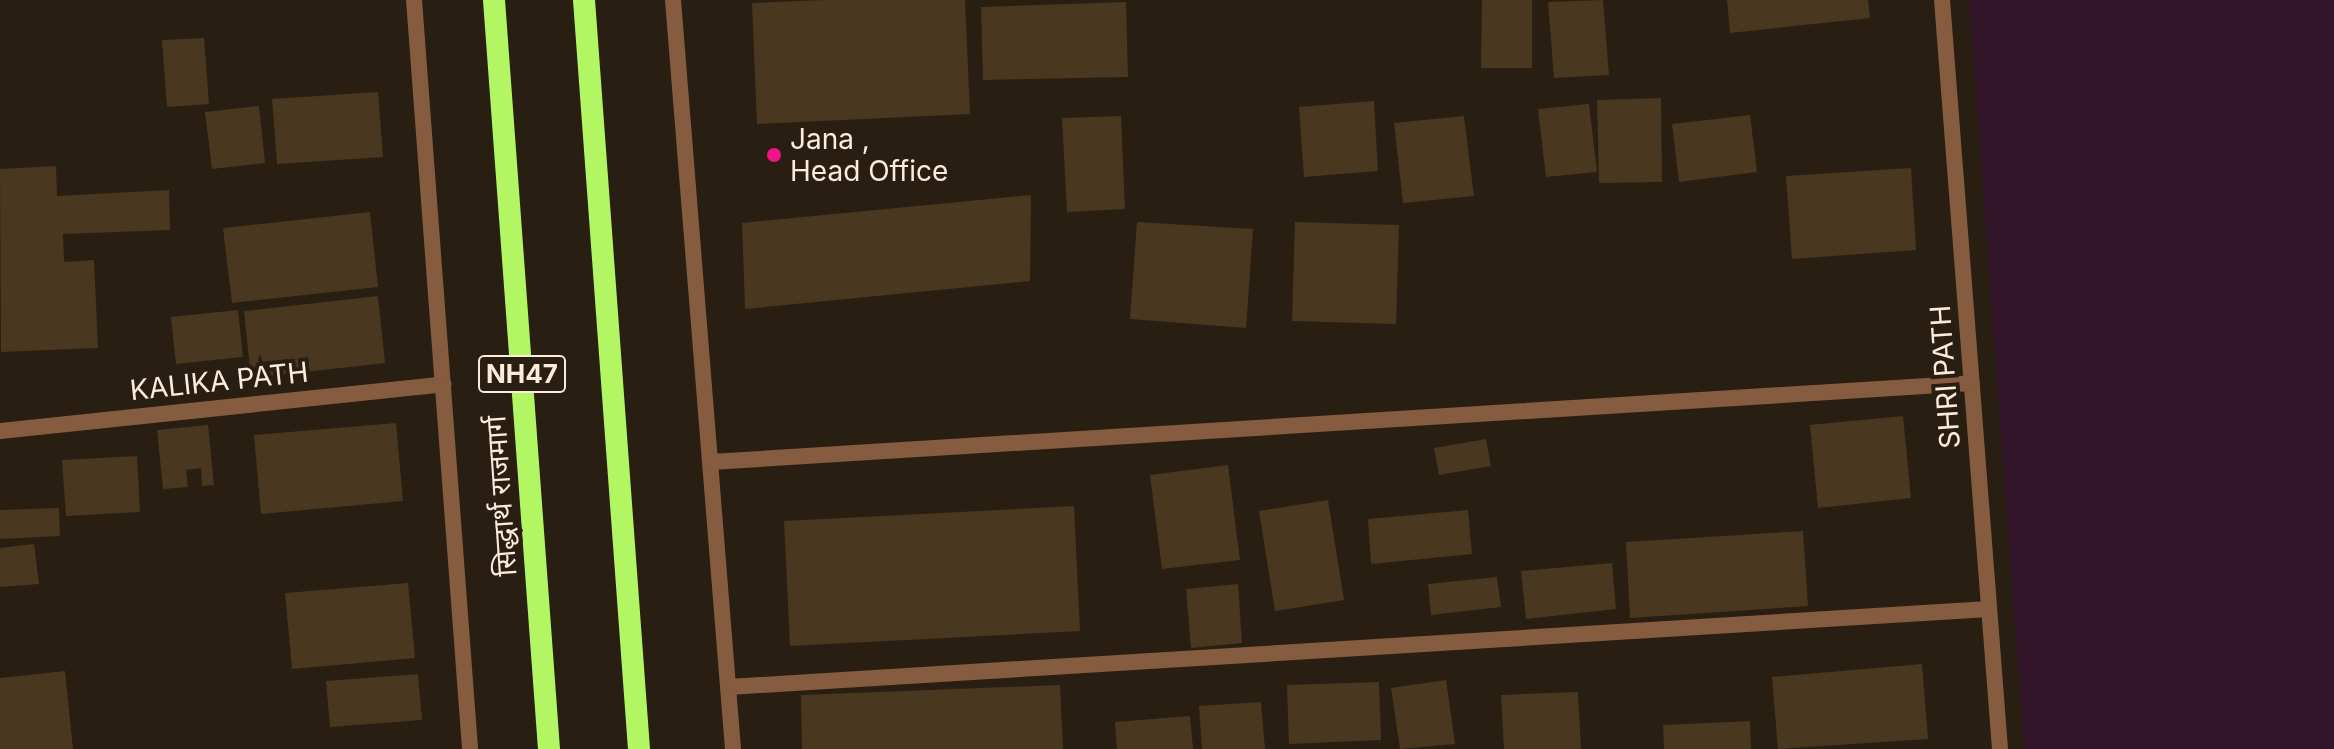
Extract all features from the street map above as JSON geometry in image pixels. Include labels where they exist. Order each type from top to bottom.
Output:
[{"type":"highway","name":"सिद्धार्थ राजमार्ग","points":[[494,0],[549,749]]},
{"type":"highway","points":[[584,0],[639,749]]},
{"type":"street","points":[[414,0],[470,749]]},
{"type":"street","points":[[673,0],[733,749]]},
{"type":"street","name":"SHRI PATH","points":[[1942,0],[2000,749]]},
{"type":"street","points":[[711,462],[1972,383]]},
{"type":"street","name":"KALIKA PATH","points":[[0,431],[444,384]]},
{"type":"street","points":[[729,687],[1989,609]]},
{"type":"shaded area","points":[[1969,0],[2334,0],[2334,749],[2024,749]]},
{"type":"building","points":[[965,0],[970,114],[757,124],[752,3]]},
{"type":"building","points":[[1482,0],[1532,0],[1532,68],[1481,68]]},
{"type":"building","points":[[1603,0],[1609,75],[1554,78],[1548,2]]},
{"type":"building","points":[[1727,0],[1868,0],[1870,18],[1730,33]]},
{"type":"building","points":[[1126,2],[1128,77],[983,80],[981,7]]},
{"type":"building","points":[[204,38],[209,104],[167,107],[162,40]]},
{"type":"building","points":[[378,92],[383,157],[277,164],[272,99]]},
{"type":"building","points":[[1661,98],[1662,182],[1599,183],[1597,100]]},
{"type":"building","points":[[1374,101],[1378,171],[1304,177],[1299,107]]},
{"type":"building","points":[[1589,104],[1597,172],[1546,177],[1538,109]]},
{"type":"building","points":[[259,106],[265,163],[212,169],[205,112]]},
{"type":"building","points":[[1750,115],[1757,172],[1679,182],[1672,124]]},
{"type":"building","points":[[1121,116],[1125,209],[1067,212],[1062,118]]},
{"type":"building","points":[[1464,116],[1474,196],[1403,203],[1394,123]]},
{"type":"building","points":[[56,166],[57,196],[169,190],[170,230],[63,234],[64,262],[94,260],[98,348],[1,352],[0,169]]},
{"type":"building","points":[[1911,168],[1916,250],[1792,259],[1786,176]]},
{"type":"building","points":[[1031,195],[1030,281],[745,309],[742,223]]},
{"type":"building","points":[[370,212],[378,287],[232,303],[223,228]]},
{"type":"building","points":[[1137,222],[1253,229],[1246,328],[1130,319]]},
{"type":"building","points":[[1295,222],[1399,225],[1396,324],[1292,321]]},
{"type":"building","points":[[378,296],[385,363],[251,378],[244,311]]},
{"type":"building","points":[[238,310],[243,357],[176,364],[171,317]]},
{"type":"building","points":[[1903,416],[1911,498],[1818,508],[1810,425]]},
{"type":"building","points":[[396,423],[403,501],[261,514],[254,435]]},
{"type":"building","points":[[208,425],[214,485],[202,486],[201,468],[186,470],[188,487],[163,489],[157,430]]},
{"type":"building","points":[[1486,439],[1491,466],[1439,475],[1434,448]]},
{"type":"building","points":[[137,456],[140,512],[66,516],[62,460]]},
{"type":"building","points":[[1228,465],[1240,560],[1162,569],[1150,475]]},
{"type":"building","points":[[1328,500],[1344,600],[1275,611],[1259,511]]},
{"type":"building","points":[[1074,506],[1080,631],[790,646],[784,521]]},
{"type":"building","points":[[59,508],[60,536],[0,539],[0,510]]},
{"type":"building","points":[[1468,510],[1472,554],[1371,564],[1368,519]]},
{"type":"building","points":[[1803,531],[1808,606],[1630,618],[1626,542]]},
{"type":"building","points":[[34,544],[39,584],[0,587],[0,548]]},
{"type":"building","points":[[1612,563],[1616,609],[1526,619],[1521,571]]},
{"type":"building","points":[[1497,577],[1501,607],[1431,615],[1428,584]]},
{"type":"building","points":[[408,583],[415,658],[292,669],[285,593]]},
{"type":"building","points":[[1238,584],[1242,643],[1191,648],[1186,589]]},
{"type":"building","points":[[1922,664],[1928,739],[1778,749],[1772,677]]},
{"type":"building","points":[[65,671],[73,749],[0,749],[0,678]]},
{"type":"building","points":[[418,674],[422,720],[330,727],[326,681]]},
{"type":"building","points":[[1446,680],[1455,744],[1400,749],[1391,688]]},
{"type":"building","points":[[1379,682],[1381,740],[1289,744],[1287,685]]},
{"type":"building","points":[[1060,685],[1063,749],[802,749],[801,695]]},
{"type":"building","points":[[1578,692],[1581,749],[1504,749],[1501,695]]},
{"type":"building","points":[[1261,702],[1265,749],[1202,749],[1199,706]]},
{"type":"building","points":[[1190,716],[1193,749],[1117,749],[1115,722]]},
{"type":"building","points":[[1750,721],[1751,749],[1664,749],[1663,725]]},
{"type":"place","name":"Jana , Head Office","points":[[774,155]]}]
